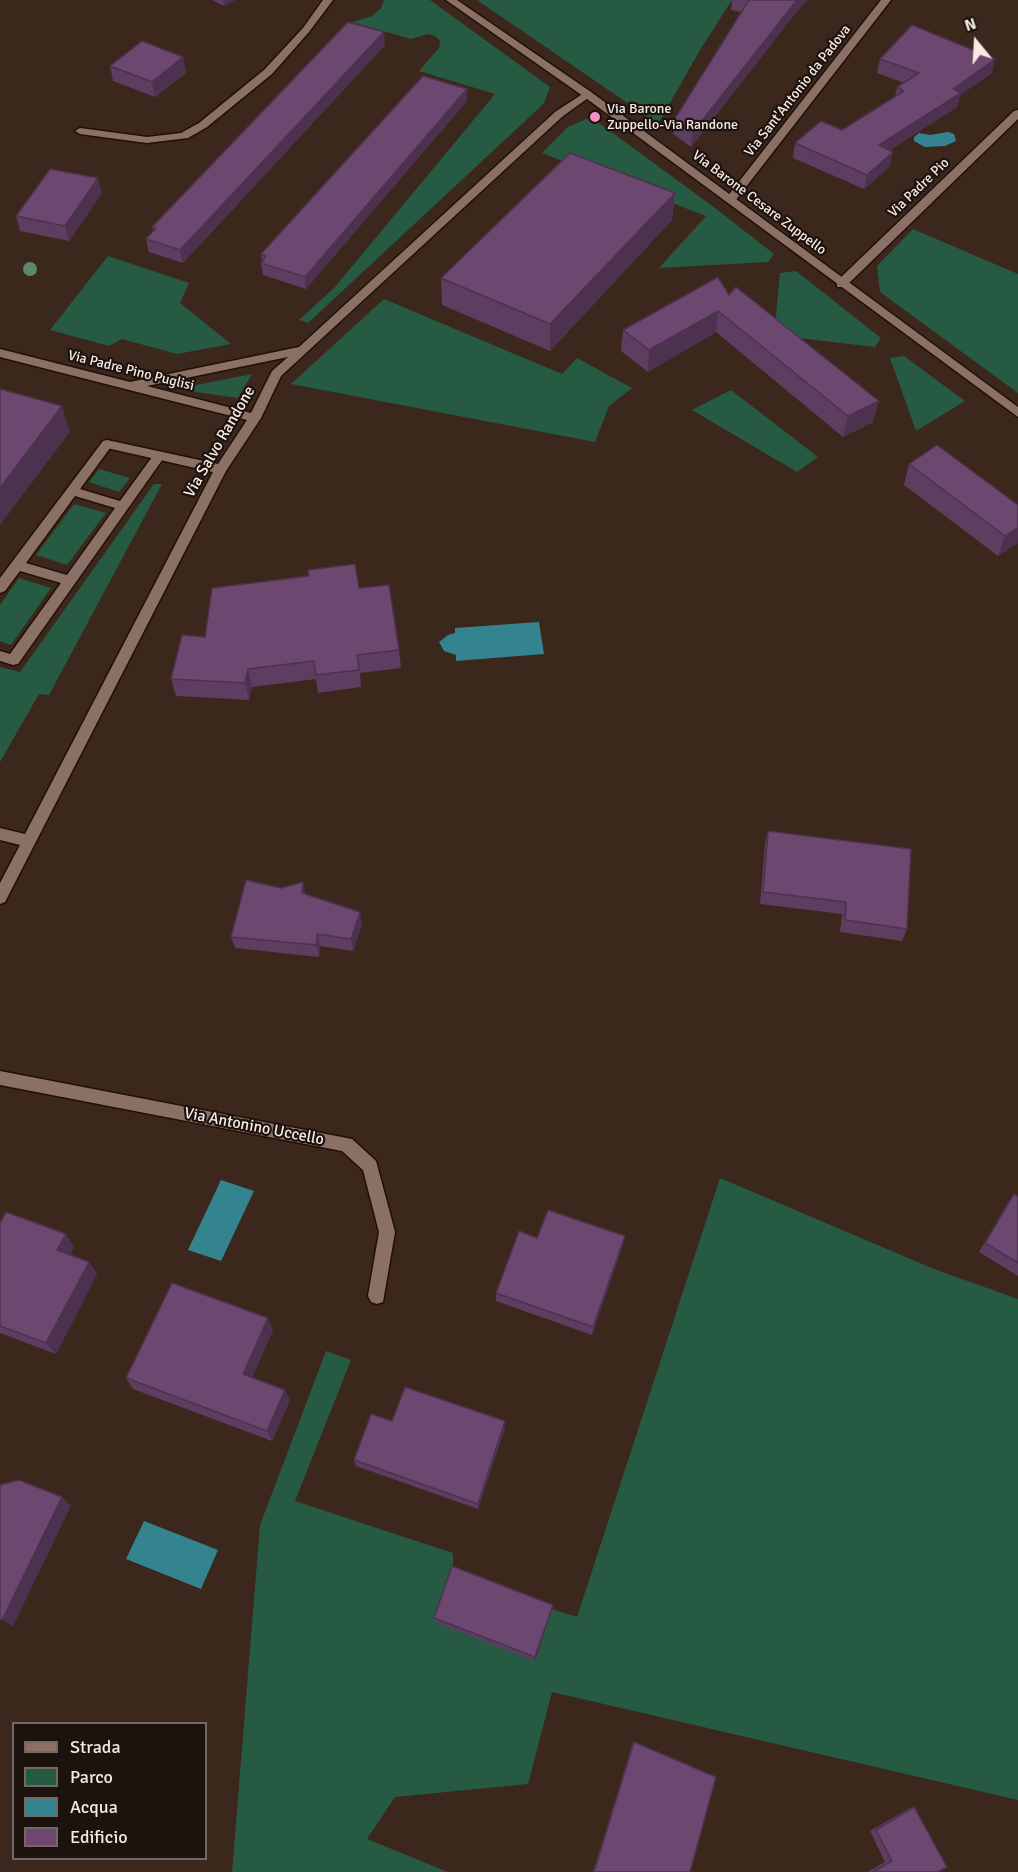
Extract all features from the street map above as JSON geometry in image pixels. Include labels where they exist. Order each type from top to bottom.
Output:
[{"type":"street","points":[[80,131],[147,140],[184,136],[203,125],[268,72],[306,30],[328,0]]},
{"type":"street","name":"Via Barone Cesare Zuppello","points":[[451,0],[587,94],[1018,413]]},
{"type":"street","name":"Via Sant'Antonio da Padova","points":[[731,199],[886,0]]},
{"type":"street","name":"Via Salvo Randone","points":[[0,898],[221,469],[255,418],[276,374],[559,114],[587,94]]},
{"type":"street","name":"Via Padre Pio","points":[[841,284],[1018,113]]},
{"type":"street","points":[[126,387],[301,350]]},
{"type":"street","name":"Via Padre Pino Puglisi","points":[[0,353],[126,387],[255,418]]},
{"type":"street","points":[[0,588],[107,444],[221,469]]},
{"type":"street","points":[[0,656],[13,660],[159,456]]},
{"type":"street","points":[[72,491],[123,506]]},
{"type":"street","points":[[17,565],[70,581]]},
{"type":"street","points":[[0,834],[28,841]]},
{"type":"street","name":"Via Antonino Uccello","points":[[0,1078],[346,1144],[370,1166],[387,1232],[377,1296]]},
{"type":"green space","points":[[384,0],[430,0],[550,87],[544,103],[538,109],[308,323],[299,320],[335,287],[495,94],[419,71],[439,48],[440,41],[435,36],[428,34],[411,39],[352,22],[372,16],[381,8]]},
{"type":"green space","points":[[477,0],[732,0],[700,50],[658,124]]},
{"type":"green space","points":[[591,117],[774,254],[768,262],[659,268],[706,216],[542,153],[568,127]]},
{"type":"green space","points":[[913,229],[1018,274],[1018,393],[880,292],[877,266]]},
{"type":"green space","points":[[108,256],[189,283],[180,303],[231,344],[177,354],[122,339],[109,346],[50,330]]},
{"type":"green space","points":[[796,271],[881,338],[875,347],[781,336],[791,330],[775,325],[780,273]]},
{"type":"green space","points":[[384,299],[562,374],[577,358],[632,388],[609,406],[595,442],[291,384]]},
{"type":"green space","points":[[904,356],[965,401],[916,431],[890,358]]},
{"type":"green space","points":[[252,374],[238,398],[189,391],[191,386]]},
{"type":"green space","points":[[731,390],[818,457],[797,472],[692,410]]},
{"type":"green space","points":[[99,469],[130,478],[119,492],[89,482]]},
{"type":"green space","points":[[154,484],[162,484],[49,695],[39,694],[0,762],[0,667],[20,672]]},
{"type":"green space","points":[[74,504],[106,513],[67,565],[36,555]]},
{"type":"green space","points":[[19,578],[51,588],[11,645],[0,641],[0,605]]},
{"type":"green space","points":[[720,1178],[934,1269],[1018,1299],[1018,1800],[552,1692],[528,1784],[395,1797],[367,1839],[448,1872],[232,1872],[260,1525],[326,1351],[351,1360],[295,1501],[453,1553],[453,1571],[535,1661],[552,1609],[577,1617]]},
{"type":"water","points":[[948,132],[954,134],[956,141],[945,146],[925,147],[914,141],[914,137],[919,133],[930,135]]},
{"type":"water","points":[[539,622],[544,654],[456,661],[456,655],[444,651],[439,642],[455,633],[455,628]]},
{"type":"water","points":[[221,1180],[254,1191],[221,1261],[188,1250]]},
{"type":"water","points":[[144,1521],[218,1550],[201,1589],[126,1559]]},
{"type":"building","points":[[749,0],[797,0],[693,132],[674,120]]},
{"type":"building","points":[[348,22],[384,32],[180,250],[146,239],[156,228],[152,227]]},
{"type":"building","points":[[912,25],[995,59],[953,89],[961,93],[879,145],[893,152],[867,175],[795,143],[821,121],[842,130],[904,91],[897,87],[919,73],[880,59]]},
{"type":"building","points":[[142,41],[183,57],[152,82],[110,66]]},
{"type":"building","points":[[423,76],[467,89],[305,277],[261,263],[266,256],[261,254]]},
{"type":"building","points":[[570,153],[675,193],[550,324],[441,278]]},
{"type":"building","points":[[50,169],[98,178],[65,226],[16,216]]},
{"type":"building","points":[[718,277],[729,295],[736,287],[879,401],[848,416],[718,311],[649,350],[623,330]]},
{"type":"building","points":[[0,389],[62,406],[0,488]]},
{"type":"building","points":[[937,445],[1018,505],[1018,528],[1005,536],[909,464]]},
{"type":"building","points":[[355,564],[359,588],[389,585],[399,650],[357,655],[359,670],[316,675],[314,661],[248,669],[245,683],[171,679],[182,635],[205,637],[212,588],[309,576],[308,570]]},
{"type":"building","points":[[768,831],[911,849],[907,929],[845,920],[846,902],[763,892]]},
{"type":"building","points":[[246,880],[281,888],[303,882],[302,893],[360,912],[351,939],[317,934],[317,945],[231,937]]},
{"type":"building","points":[[1014,1194],[1018,1197],[1018,1263],[985,1243]]},
{"type":"building","points":[[548,1210],[625,1236],[593,1327],[496,1293],[519,1231],[537,1238]]},
{"type":"building","points":[[6,1212],[66,1234],[57,1250],[89,1262],[46,1343],[0,1326],[0,1223]]},
{"type":"building","points":[[172,1283],[268,1318],[243,1374],[285,1390],[267,1431],[126,1378]]},
{"type":"building","points":[[405,1387],[505,1421],[478,1504],[354,1460],[371,1414],[392,1421]]},
{"type":"building","points":[[19,1480],[62,1497],[2,1620],[0,1619],[0,1485]]},
{"type":"building","points":[[452,1566],[553,1605],[535,1657],[434,1618]]},
{"type":"building","points":[[634,1742],[716,1777],[690,1872],[594,1872]]},
{"type":"building","points":[[914,1807],[947,1867],[938,1872],[873,1872],[892,1861],[876,1830]]},
{"type":"place","name":"Via Barone Zuppello-Via Randone","points":[[595,117]]}]
